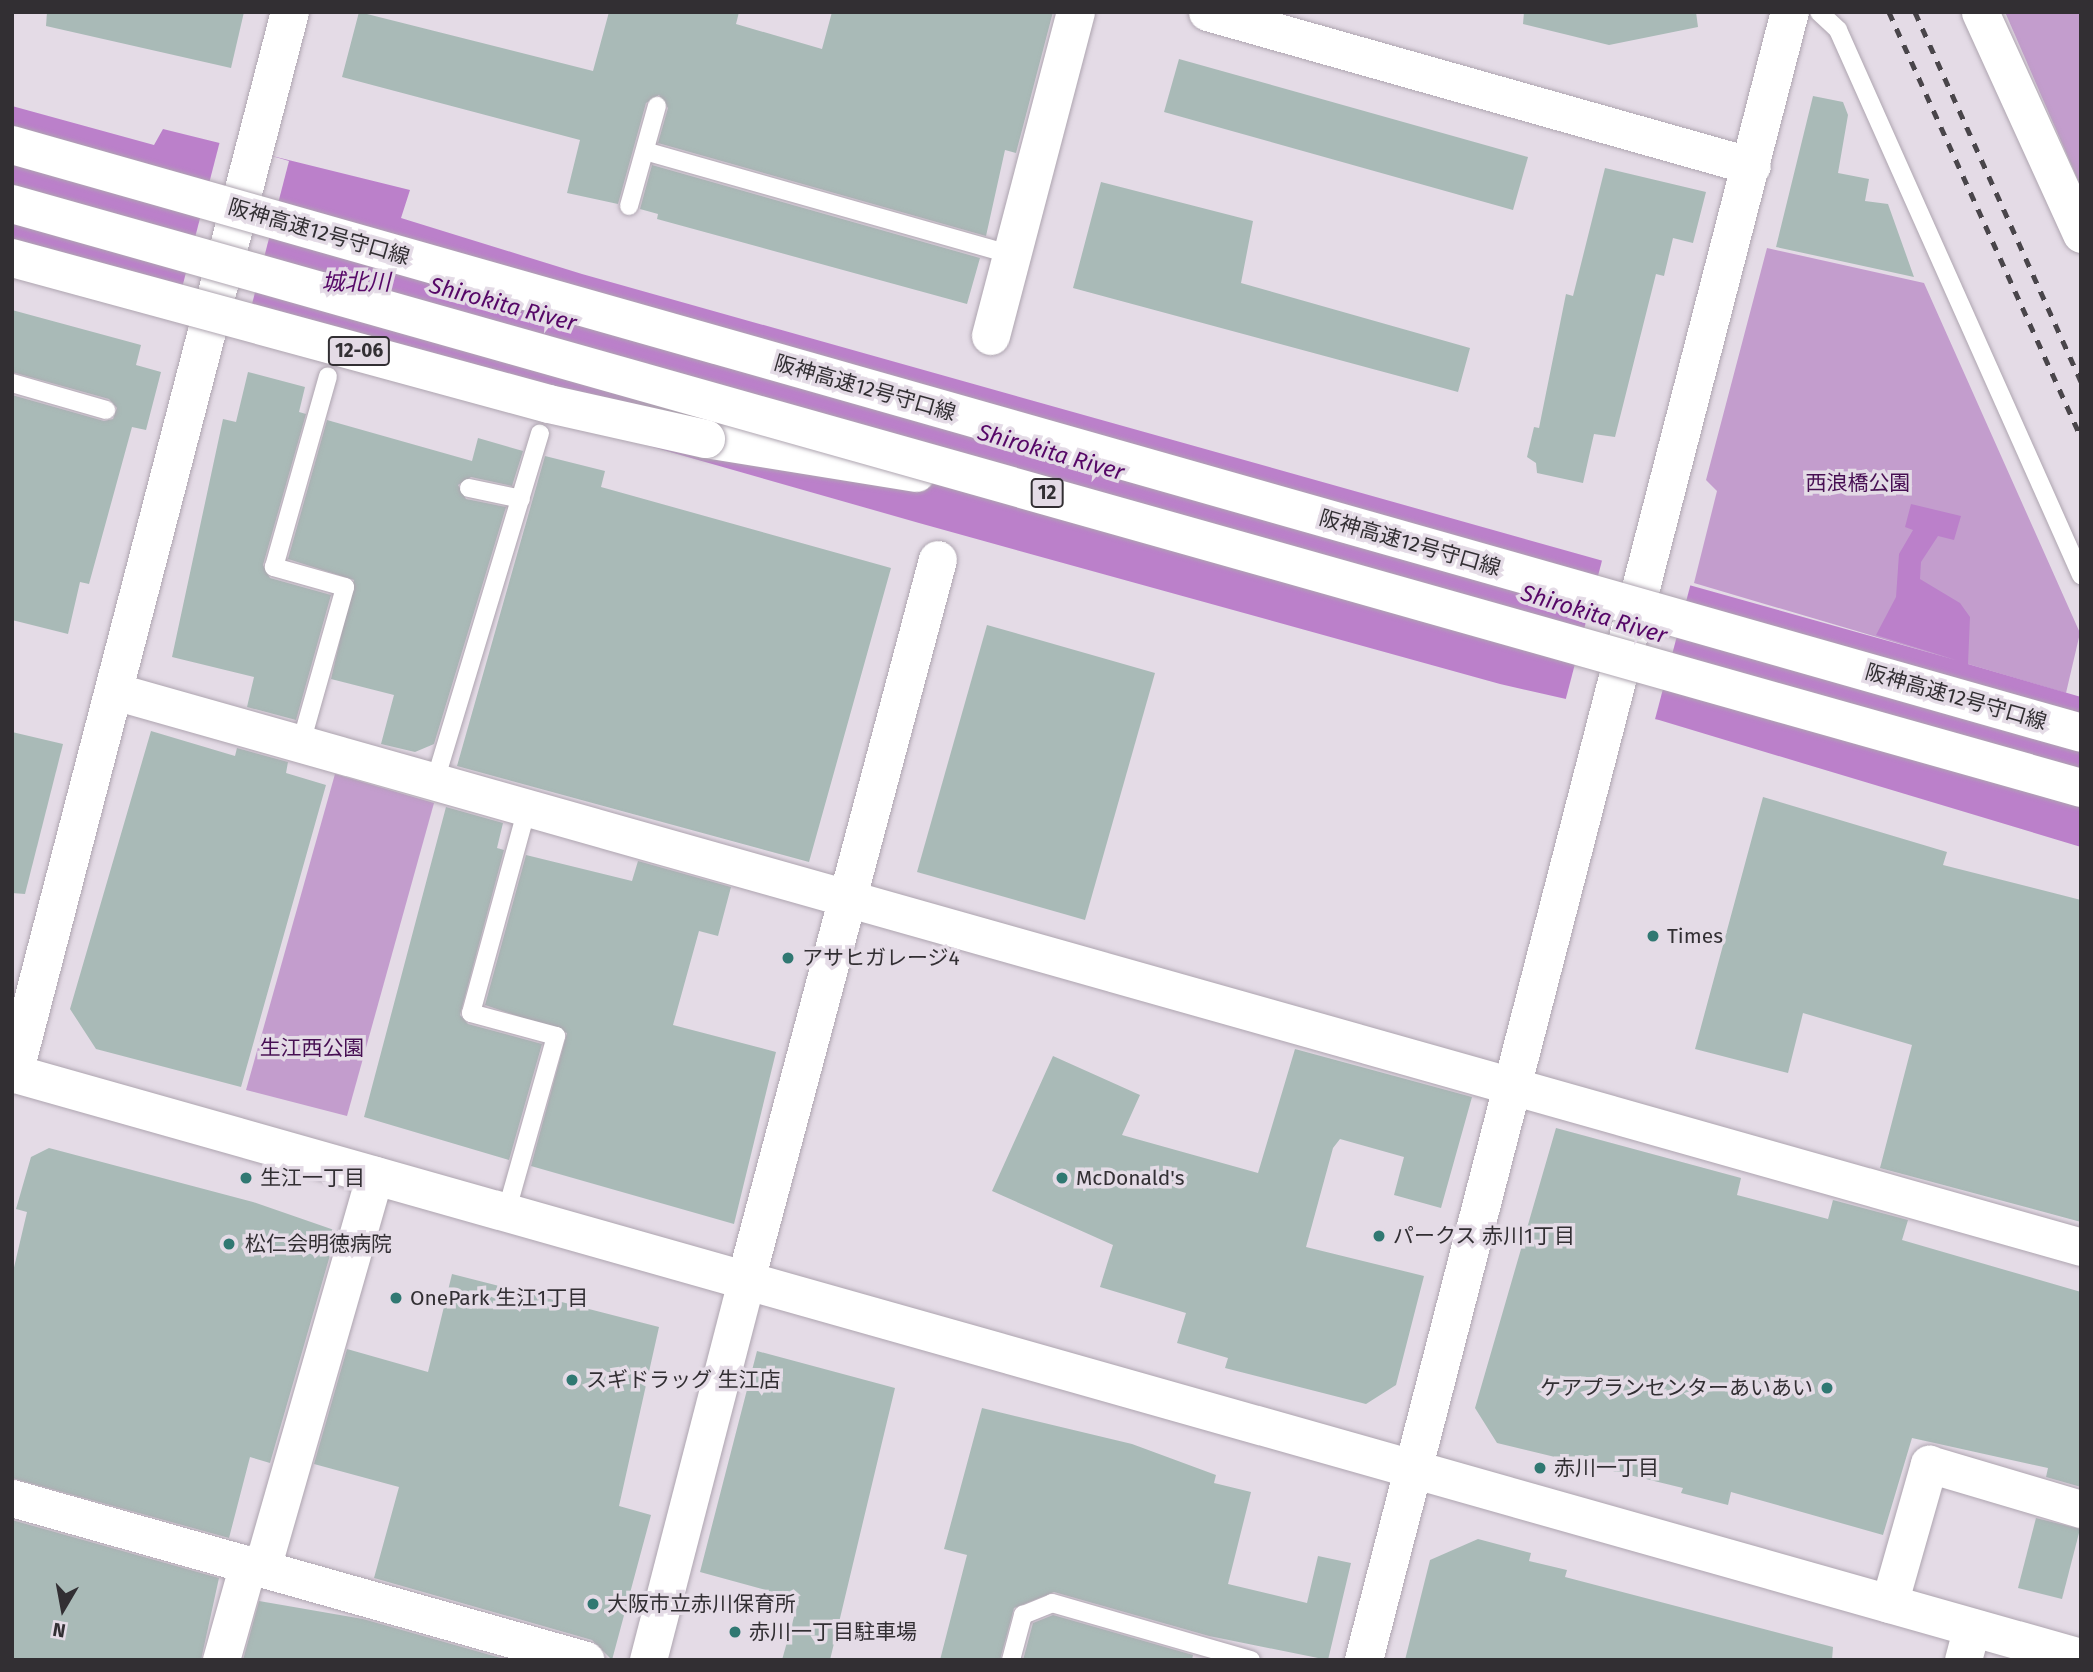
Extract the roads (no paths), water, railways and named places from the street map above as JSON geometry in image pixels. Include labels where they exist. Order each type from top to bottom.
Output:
[{"type":"main road","points":[[290,12],[13,1076],[375,1175],[1889,1604],[1967,1644],[2081,1658]]},
{"type":"main road","points":[[991,336],[1076,12]]},
{"type":"main road","points":[[1364,1660],[1790,12]]},
{"type":"main road","name":"阪神高速12号守口線","points":[[12,145],[2081,733]]},
{"type":"main road","name":"12","points":[[12,204],[1053,495],[2081,788]]},
{"type":"main road","name":"12-06","points":[[12,258],[562,407],[706,439],[1053,495]]},
{"type":"main road","points":[[746,1280],[938,560]]},
{"type":"street","points":[[1980,12],[2081,234]]},
{"type":"street","points":[[1226,15],[1752,166]]},
{"type":"street","points":[[114,691],[2081,1247]]},
{"type":"street","points":[[221,1660],[255,1566],[375,1175]]},
{"type":"street","points":[[648,1660],[746,1280]]},
{"type":"street","points":[[1889,1604],[1929,1464],[2081,1509]]},
{"type":"street","points":[[12,1498],[586,1660]]},
{"type":"lane","points":[[1819,12],[1838,30],[2081,575]]},
{"type":"lane","points":[[629,206],[657,106]]},
{"type":"lane","points":[[645,151],[1012,255]]},
{"type":"lane","points":[[301,743],[345,587],[274,567],[328,376]]},
{"type":"lane","points":[[12,383],[106,410]]},
{"type":"lane","points":[[435,781],[540,433]]},
{"type":"lane","points":[[469,488],[521,499]]},
{"type":"lane","points":[[506,1213],[556,1036],[471,1013],[527,808]]},
{"type":"lane","points":[[1011,1660],[1023,1615],[1052,1603],[1251,1660]]},
{"type":"water","name":"城北川","points":[[12,106],[154,145],[163,129],[410,190],[401,218],[582,274],[1956,660],[1876,635],[1896,597],[1899,554],[1913,530],[1905,527],[1911,504],[1961,516],[1954,540],[1938,536],[1921,562],[1920,579],[1960,603],[1970,617],[1968,664],[2081,697],[2081,847],[1659,720],[1500,684],[919,523],[12,264]]},
{"type":"railway","points":[[1889,12],[2081,437]]},
{"type":"railway","points":[[1915,12],[2081,381]]},
{"type":"place","name":"Times","points":[[1653,936]]},
{"type":"place","name":"アサヒガレージ4","points":[[788,958]]},
{"type":"place","name":"生江一丁目","points":[[246,1178]]},
{"type":"place","name":"McDonald's","points":[[1062,1178]]},
{"type":"place","name":"パークス 赤川1丁目","points":[[1379,1236]]},
{"type":"place","name":"松仁会明徳病院","points":[[229,1244]]},
{"type":"place","name":"OnePark 生江1丁目","points":[[396,1298]]},
{"type":"place","name":"スギドラッグ 生江店","points":[[572,1380]]},
{"type":"place","name":"ケアプランセンターあいあい","points":[[1827,1388]]},
{"type":"place","name":"赤川一丁目","points":[[1540,1468]]},
{"type":"place","name":"大阪市立赤川保育所","points":[[593,1604]]},
{"type":"place","name":"赤川一丁目駐車場","points":[[735,1632]]},
{"type":"water label","name":"Shirokita River","points":[[503,304]]},
{"type":"water label","name":"Shirokita River","points":[[1051,452]]},
{"type":"water label","name":"Shirokita River","points":[[1594,614]]},
{"type":"park label","name":"西浪橋公園","points":[[1858,483]]},
{"type":"park label","name":"生江西公園","points":[[312,1048]]}]
